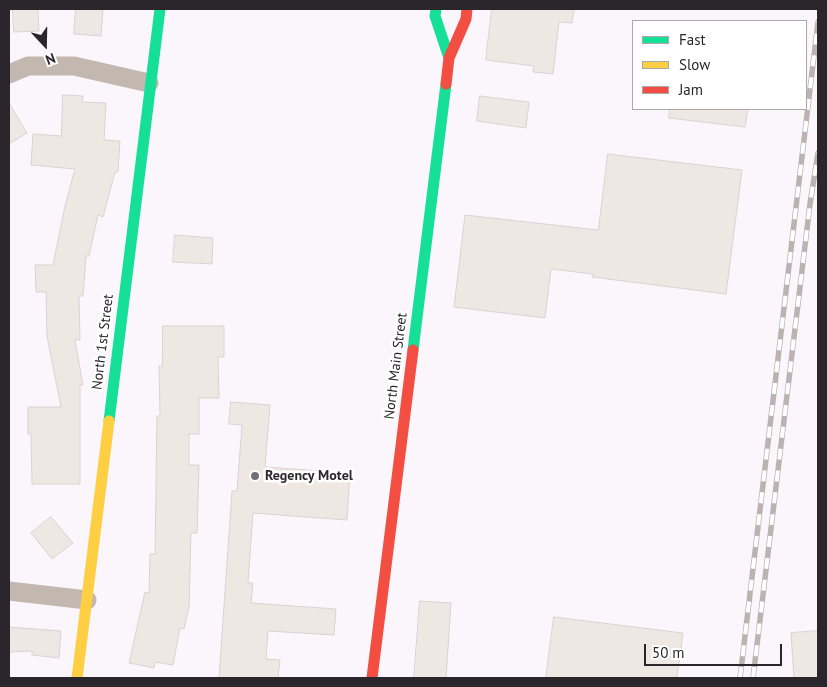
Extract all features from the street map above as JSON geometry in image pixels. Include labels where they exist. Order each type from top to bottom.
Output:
[{"type":"main road","name":"North 1st Street","points":[[77,678],[160,9]]},
{"type":"main road","name":"North Main Street","points":[[436,9],[436,16],[448,58]]},
{"type":"main road","name":"North Main Street","points":[[372,678],[448,58],[466,19],[467,9]]},
{"type":"street","points":[[9,74],[28,66],[74,66],[150,83]]},
{"type":"street","points":[[9,590],[87,600]]},
{"type":"building","points":[[13,9],[38,9],[39,31],[14,32]]},
{"type":"building","points":[[76,9],[103,9],[101,36],[74,34]]},
{"type":"building","points":[[492,9],[574,9],[572,23],[559,22],[553,74],[533,72],[534,66],[486,60]]},
{"type":"building","points":[[63,95],[83,96],[82,102],[106,103],[104,140],[120,141],[118,172],[115,172],[103,217],[98,215],[89,256],[86,256],[83,296],[79,296],[80,340],[75,340],[83,385],[80,385],[80,484],[32,484],[31,434],[28,434],[28,407],[61,407],[47,336],[46,292],[36,292],[35,265],[53,265],[75,169],[31,165],[33,134],[61,136]]},
{"type":"building","points":[[480,96],[529,102],[526,128],[477,121]]},
{"type":"building","points":[[9,103],[27,133],[9,144]]},
{"type":"building","points":[[670,110],[748,110],[745,127],[669,118]]},
{"type":"building","points":[[608,154],[742,170],[726,294],[592,277],[593,274],[551,269],[545,318],[454,307],[465,215],[598,230]]},
{"type":"building","points":[[175,235],[213,238],[212,264],[173,262]]},
{"type":"building","points":[[163,326],[224,326],[224,357],[218,357],[219,398],[199,398],[199,434],[189,434],[189,465],[199,465],[197,533],[191,533],[189,607],[184,629],[180,628],[173,665],[155,662],[154,668],[129,663],[145,592],[149,593],[150,554],[155,554],[157,416],[160,416],[159,366],[162,366]]},
{"type":"building","points":[[231,402],[270,405],[265,467],[350,473],[347,520],[253,513],[248,583],[253,583],[251,603],[336,609],[334,635],[268,631],[266,659],[280,660],[278,678],[219,678],[232,491],[237,491],[242,425],[229,424]]},
{"type":"building","points":[[51,517],[73,543],[52,559],[31,533]]},
{"type":"building","points":[[420,601],[451,603],[446,678],[414,678]]},
{"type":"building","points":[[554,617],[683,633],[677,678],[546,678]]},
{"type":"building","points":[[9,627],[61,631],[59,658],[32,655],[32,651],[9,652]]},
{"type":"building","points":[[818,631],[818,678],[794,678],[791,633]]},
{"type":"railway","points":[[740,678],[818,22]]},
{"type":"railway","points":[[753,678],[810,204],[818,153]]},
{"type":"traffic: fast","points":[[109,421],[160,9]]},
{"type":"traffic: fast","points":[[436,9],[435,16],[449,58]]},
{"type":"traffic: fast","points":[[413,350],[446,84]]},
{"type":"traffic: slow","points":[[77,678],[109,421]]},
{"type":"traffic: jam","points":[[446,84],[449,58],[466,19],[467,9]]},
{"type":"traffic: jam","points":[[372,678],[413,350]]},
{"type":"place","name":"Regency Motel","points":[[255,476]]}]
